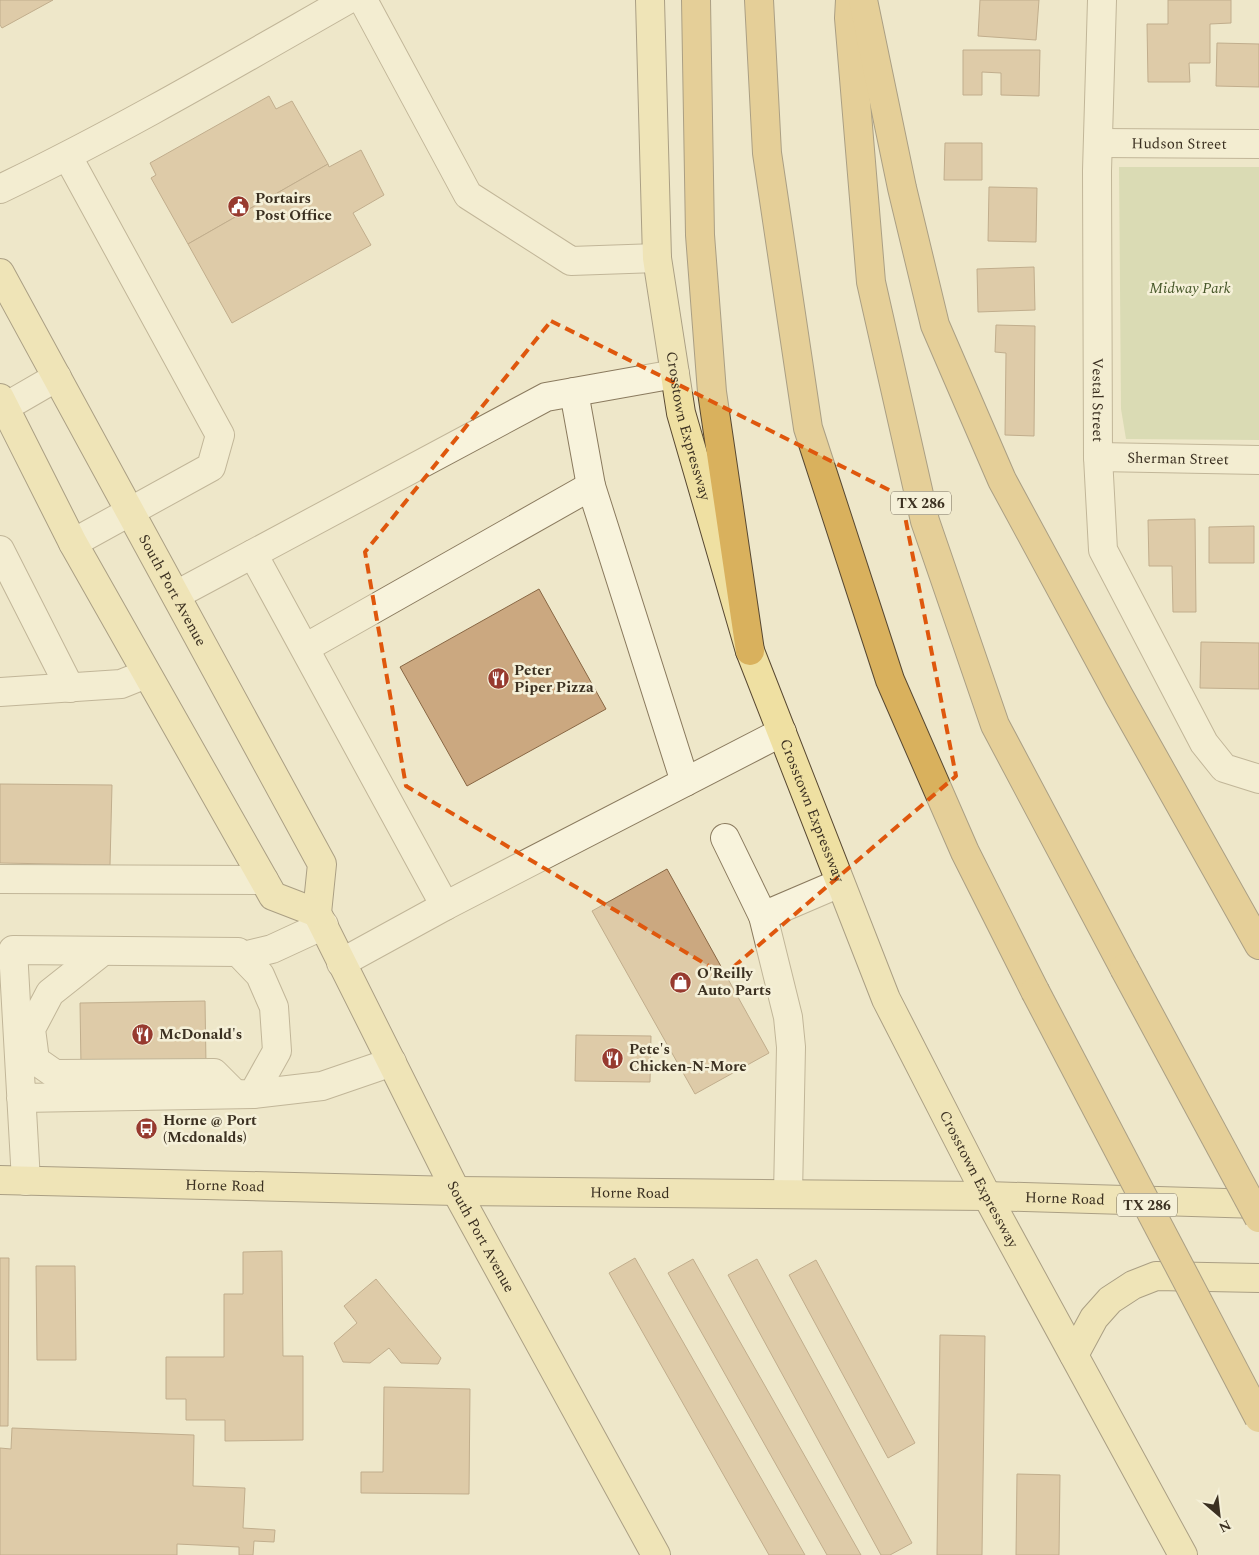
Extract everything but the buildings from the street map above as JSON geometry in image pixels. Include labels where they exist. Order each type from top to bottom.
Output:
[{"type":"highway","points":[[696,0],[700,235],[712,392],[750,651]]},
{"type":"highway","name":"TX 286","points":[[759,0],[767,153],[808,428],[890,680],[965,852],[1035,991],[1259,1418]]},
{"type":"highway","name":"TX 286","points":[[850,0],[849,18],[871,282],[925,521],[995,725],[1259,1218]]},
{"type":"highway","points":[[863,0],[902,188],[935,326],[1002,480],[1124,705],[1259,945]]},
{"type":"main road","name":"Crosstown Expressway","points":[[650,0],[657,258],[680,413],[750,651],[886,999],[987,1196],[1183,1555]]},
{"type":"main road","name":"South Port Avenue","points":[[0,273],[322,864],[321,919],[341,962],[456,1191],[656,1555]]},
{"type":"main road","points":[[2,405],[73,543],[273,896],[321,919]]},
{"type":"main road","name":"Horne Road","points":[[13,1181],[456,1191],[987,1196],[1259,1204]]},
{"type":"main road","points":[[1074,1355],[1094,1318],[1110,1300],[1133,1285],[1156,1276],[1259,1278]]},
{"type":"street","points":[[0,189],[68,157],[347,0]]},
{"type":"street","points":[[363,0],[468,195],[571,261],[657,258]]},
{"type":"street","name":"Vestal Street","points":[[1102,0],[1098,171],[1098,457],[1103,550],[1204,743],[1224,768],[1259,779]]},
{"type":"street","name":"Hudson Street","points":[[1099,143],[1259,144]]},
{"type":"street","points":[[68,157],[220,435],[211,468],[73,543]]},
{"type":"street","points":[[176,595],[546,398],[675,374]]},
{"type":"street","points":[[2,405],[57,377]]},
{"type":"street","points":[[574,392],[591,486],[685,782]]},
{"type":"street","name":"Sherman Street","points":[[1098,457],[1259,460]]},
{"type":"street","points":[[305,648],[591,486]]},
{"type":"street","points":[[0,550],[70,688]]},
{"type":"street","points":[[253,554],[445,906]]},
{"type":"street","points":[[0,692],[120,684],[146,674]]},
{"type":"street","points":[[341,962],[445,906],[782,732]]},
{"type":"street","points":[[725,838],[763,916],[788,1018],[791,1047],[788,1194]]},
{"type":"street","points":[[0,879],[264,880]]},
{"type":"street","points":[[763,916],[840,883]]},
{"type":"street","points":[[243,956],[272,949],[321,919]]},
{"type":"street","points":[[13,1181],[21,1098],[12,950],[238,952],[260,975],[274,1007],[277,1051],[244,1094]]},
{"type":"street","points":[[103,951],[50,993],[31,1029],[34,1060],[55,1074],[214,1073],[244,1094]]},
{"type":"street","points":[[21,1098],[244,1094],[322,1086],[392,1062]]},
{"type":"highlighted area","points":[[551,321],[901,496],[956,776],[724,975],[406,786],[365,552]]},
{"type":"green space","name":"Midway Park","points":[[1119,167],[1259,167],[1259,440],[1126,439],[1121,409]]},
{"type":"place","name":"Portairs Post Office","points":[[239,207]]},
{"type":"place","name":"Peter Piper Pizza","points":[[498,679]]},
{"type":"place","name":"O'Reilly Auto Parts","points":[[681,982]]},
{"type":"place","name":"McDonald's","points":[[143,1034]]},
{"type":"place","name":"Pete's Chicken-N-More","points":[[613,1058]]},
{"type":"place","name":"Horne @ Port (Mcdonalds)","points":[[147,1129]]}]
